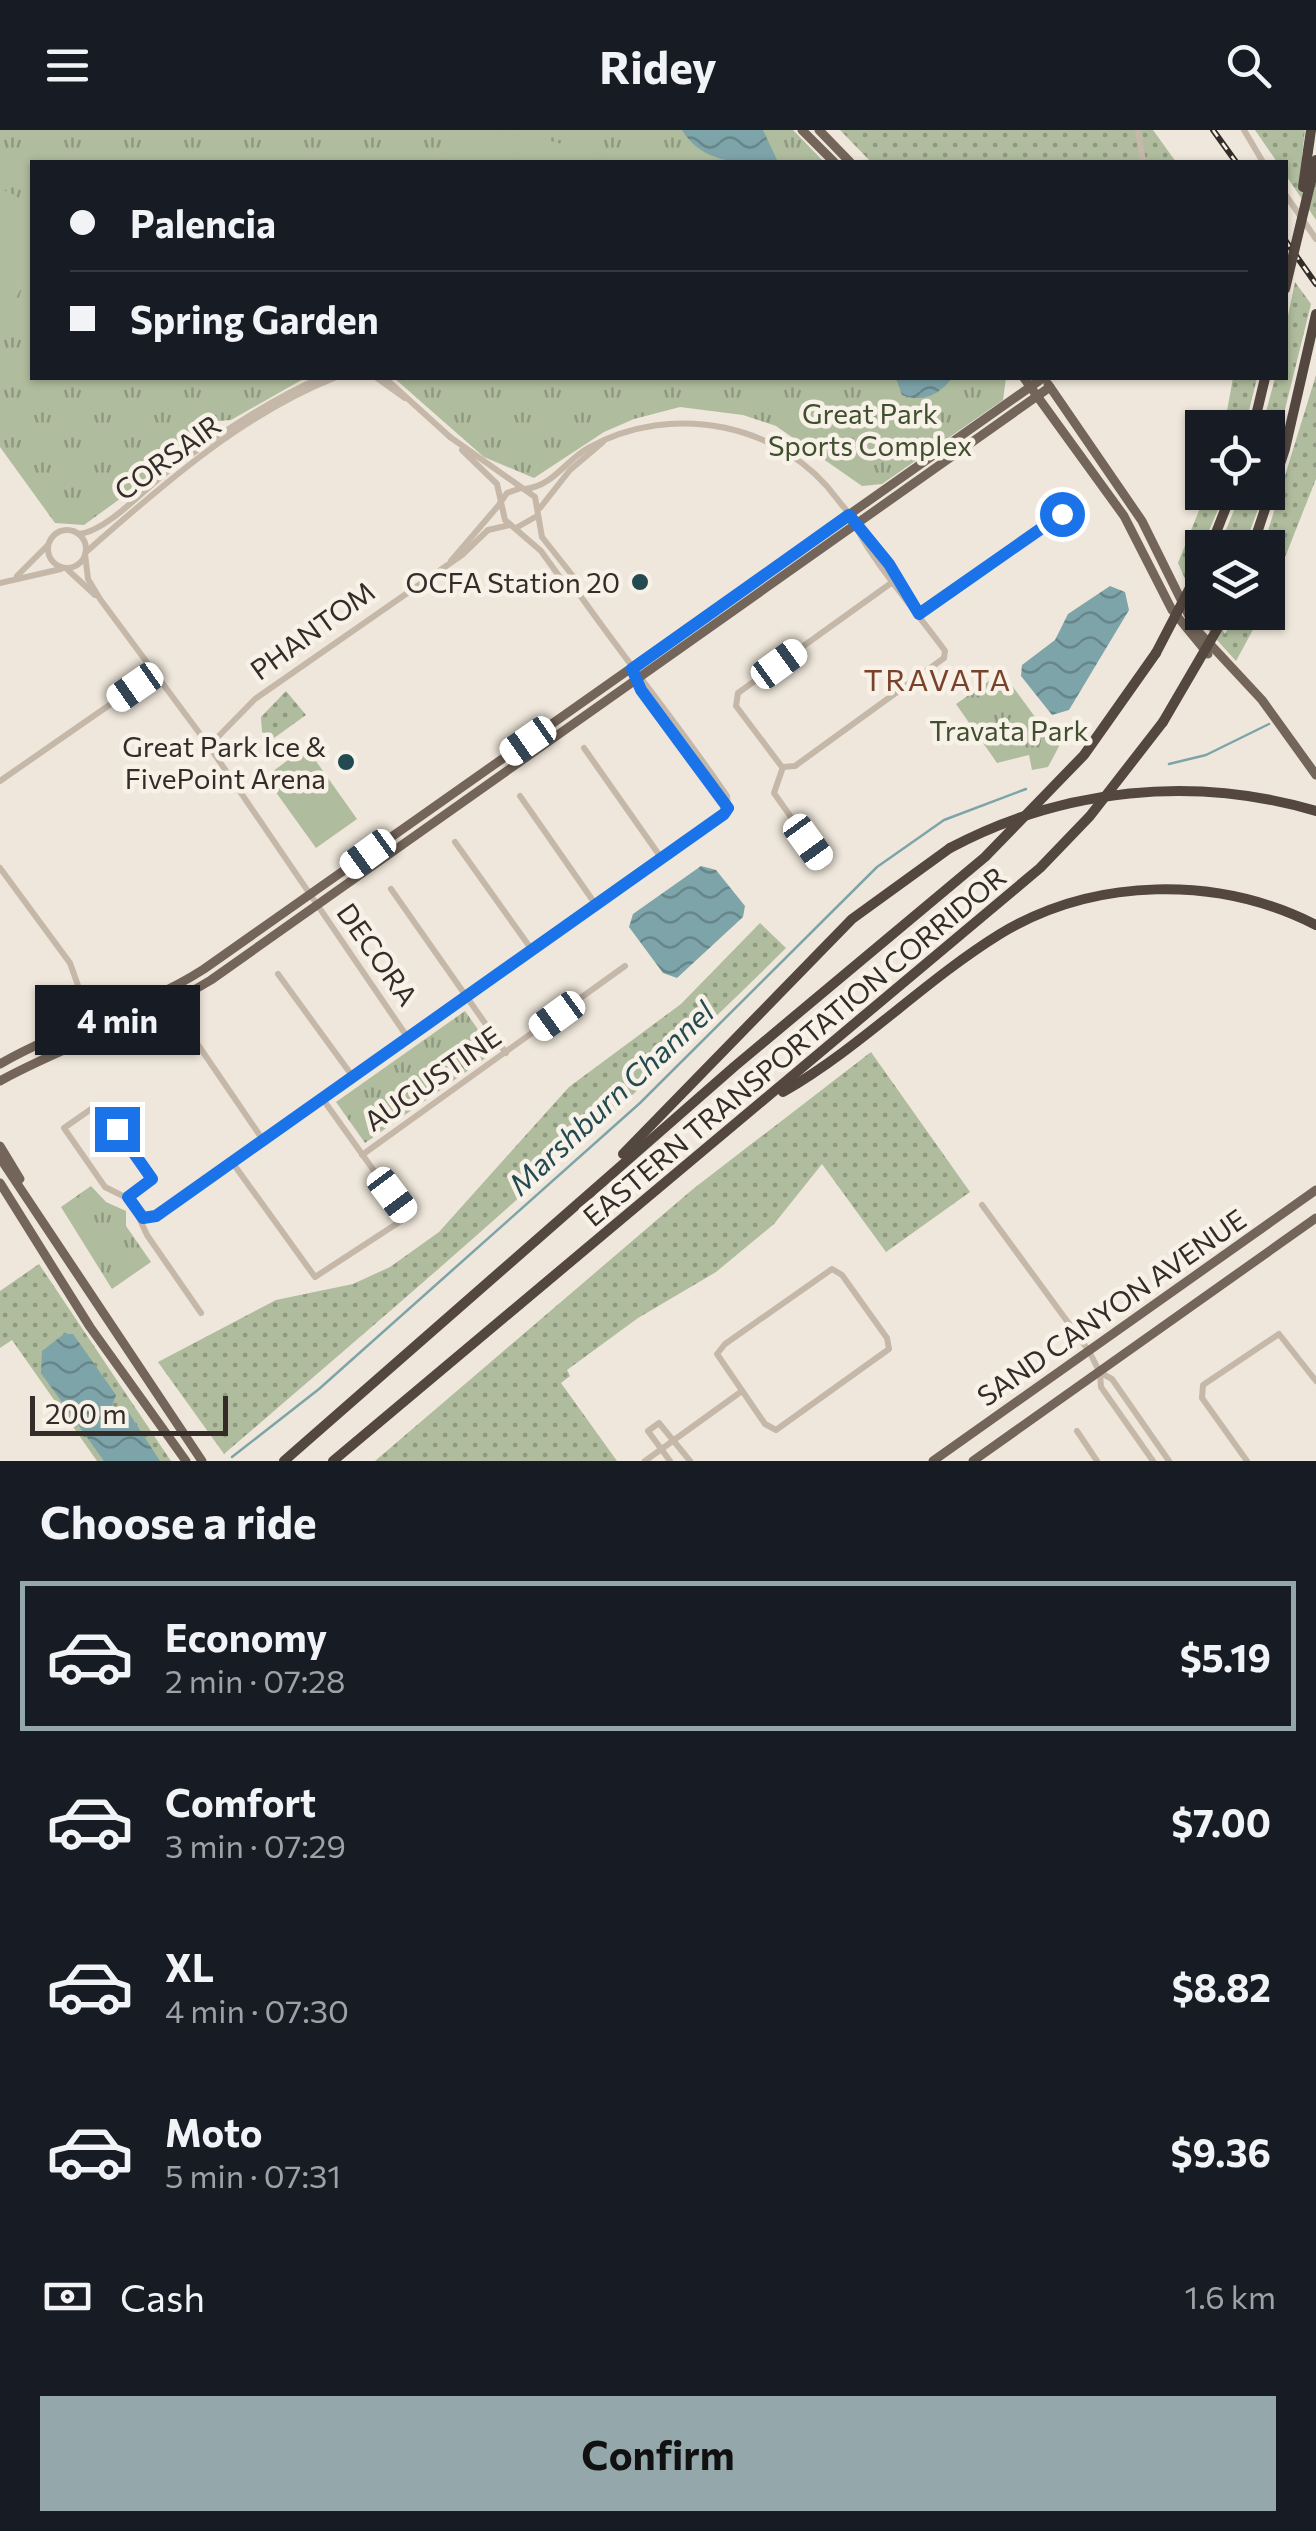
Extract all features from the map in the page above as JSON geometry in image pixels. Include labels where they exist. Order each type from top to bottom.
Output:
[{"type":"highway","points":[[1288,276],[1312,156],[1311,130]]},
{"type":"highway","points":[[1257,530],[1313,350],[1316,314]]},
{"type":"highway","points":[[1258,410],[1265,380]]},
{"type":"highway","name":"EASTERN TRANSPORTATION CORRIDOR","points":[[284,1461],[571,1207],[1013,831],[1084,756],[1156,652],[1185,597]]},
{"type":"highway","name":"EASTERN TRANSPORTATION CORRIDOR","points":[[333,1461],[1040,868],[1090,816],[1163,722],[1217,630]]},
{"type":"highway","points":[[571,1207],[852,919],[950,848],[1026,814],[1129,793],[1227,792],[1316,810]]},
{"type":"highway","points":[[760,1105],[804,1080],[998,935],[1025,921],[1120,892],[1206,891],[1254,901],[1316,925]]},
{"type":"main road","points":[[802,130],[832,160]]},
{"type":"main road","points":[[819,130],[848,160]]},
{"type":"main road","points":[[0,1081],[28,1065],[134,1022],[211,980],[632,669],[1031,387],[1045,381],[1142,521],[1194,628],[1273,714],[1316,776]]},
{"type":"main road","points":[[0,1064],[91,1022],[152,1000],[313,901],[639,679],[856,525],[1031,387]]},
{"type":"main road","points":[[1031,387],[1137,537],[1185,630],[1234,673]]},
{"type":"main road","points":[[0,1090],[28,1065]]},
{"type":"main road","points":[[0,1146],[36,1208]]},
{"type":"main road","points":[[0,1158],[202,1461]]},
{"type":"main road","points":[[0,1187],[90,1326],[186,1461]]},
{"type":"main road","name":"SAND CANYON AVENUE","points":[[933,1461],[1316,1190]]},
{"type":"main road","name":"SAND CANYON AVENUE","points":[[974,1461],[1316,1218]]},
{"type":"street","points":[[1138,130],[1143,160]]},
{"type":"street","points":[[1244,130],[1263,160]]},
{"type":"street","points":[[1288,198],[1316,239]]},
{"type":"street","name":"CORSAIR","points":[[79,534],[99,529],[126,502],[210,442],[284,394],[316,380]]},
{"type":"street","name":"CORSAIR","points":[[86,553],[124,516],[214,448],[271,410],[330,380]]},
{"type":"street","points":[[379,380],[406,398]]},
{"type":"street","points":[[386,380],[497,484],[500,503],[513,526],[567,587],[578,591]]},
{"type":"street","points":[[524,488],[548,483],[571,460],[603,442],[674,424],[738,430],[799,458],[826,484],[856,525],[858,536],[896,581],[945,651],[940,664],[795,766],[782,767]]},
{"type":"street","points":[[143,1218],[156,1216],[662,859],[728,808],[727,796],[684,732],[639,679],[578,591],[576,580],[542,537],[538,512],[524,488],[450,438]]},
{"type":"street","points":[[538,512],[561,478],[603,442]]},
{"type":"street","name":"PHANTOM","points":[[451,562],[506,493],[524,488]]},
{"type":"street","points":[[919,614],[1066,511]]},
{"type":"street","name":"PHANTOM","points":[[209,746],[254,698],[451,562],[488,530],[513,526],[538,512]]},
{"type":"street","points":[[16,576],[58,532],[79,534],[86,553],[88,579],[100,599]]},
{"type":"street","points":[[48,545],[48,557],[100,599]]},
{"type":"street","points":[[0,583],[16,576],[77,566],[86,553]]},
{"type":"street","points":[[782,767],[736,706],[736,698],[896,581]]},
{"type":"street","name":"DECORA","points":[[100,599],[209,746],[408,1038]]},
{"type":"street","points":[[0,780],[154,674]]},
{"type":"street","points":[[584,748],[662,859]]},
{"type":"street","points":[[782,767],[774,793],[824,864]]},
{"type":"street","points":[[520,796],[596,905]]},
{"type":"street","points":[[455,842],[532,950]]},
{"type":"street","points":[[0,868],[70,963],[91,1022]]},
{"type":"street","points":[[391,889],[506,1053]]},
{"type":"street","name":"AUGUSTINE","points":[[362,1155],[625,966]]},
{"type":"street","points":[[204,970],[211,980]]},
{"type":"street","points":[[278,974],[353,1076]]},
{"type":"street","points":[[192,1036],[264,1140]]},
{"type":"street","points":[[232,1162],[311,1274],[318,1278],[407,1215],[322,1098]]},
{"type":"street","points":[[128,1197],[152,1179],[105,1113],[94,1107],[64,1128],[105,1188],[128,1197],[143,1218],[146,1235],[201,1313]]},
{"type":"street","points":[[982,1205],[1089,1350],[1100,1372],[1101,1387],[1153,1461]]},
{"type":"street","points":[[832,1269],[842,1276],[890,1344],[887,1354],[776,1430],[765,1424],[742,1392],[721,1363],[720,1348],[832,1269]]},
{"type":"street","points":[[1247,1461],[1201,1390],[1206,1382],[1279,1334],[1316,1381]]},
{"type":"street","points":[[1100,1372],[1112,1379],[1169,1461]]},
{"type":"street","points":[[645,1461],[742,1392]]},
{"type":"street","points":[[670,1461],[648,1430],[664,1424],[690,1461]]},
{"type":"street","points":[[1076,1431],[1097,1461]]},
{"type":"green space","points":[[0,130],[793,130],[822,160],[30,160],[30,380],[301,380],[231,420],[218,421],[194,445],[84,525],[55,523],[0,447]]},
{"type":"green space","points":[[452,130],[498,130],[521,136],[515,160],[444,160]]},
{"type":"green space","points":[[840,130],[1153,130],[1175,160],[869,160]]},
{"type":"green space","points":[[1255,130],[1305,130],[1302,156],[1316,169],[1316,220],[1288,178],[1288,160],[1276,160]]},
{"type":"green space","points":[[543,139],[615,158],[614,160],[538,160]]},
{"type":"green space","points":[[0,189],[19,198],[30,212],[30,262],[20,290],[0,322]]},
{"type":"green space","points":[[1295,282],[1311,304],[1285,410],[1267,410],[1274,380],[1288,380],[1288,316]]},
{"type":"green space","points":[[1316,375],[1316,479],[1285,557],[1285,530],[1268,530],[1274,510],[1285,510],[1285,476]]},
{"type":"green space","name":"Great Park Sports Complex","points":[[396,380],[1006,380],[1003,400],[882,484],[862,486],[776,426],[743,415],[680,407],[604,432],[534,478],[484,457]]},
{"type":"green space","points":[[1233,380],[1257,380],[1249,410],[1227,410]]},
{"type":"green space","points":[[1199,510],[1218,510],[1209,530],[1191,530]]},
{"type":"green space","points":[[1234,510],[1258,510],[1250,530],[1226,530]]},
{"type":"green space","points":[[1185,546],[1185,579],[1178,563]]},
{"type":"green space","points":[[1208,630],[1222,630],[1225,634],[1227,630],[1253,630],[1236,661]]},
{"type":"green space","name":"Travata Park","points":[[1002,672],[1038,721],[1065,735],[1048,767],[1032,770],[1029,755],[997,763],[956,704]]},
{"type":"green space","points":[[286,691],[306,715],[274,738],[262,732],[261,717]]},
{"type":"green space","points":[[306,747],[357,819],[316,848],[265,777]]},
{"type":"green space","points":[[760,923],[786,948],[580,1143],[224,1454],[158,1362],[276,1300],[353,1284],[390,1267],[439,1232],[569,1087],[681,1004]]},
{"type":"green space","points":[[465,1011],[494,1052],[365,1143],[336,1102]]},
{"type":"green space","points":[[871,1052],[970,1192],[886,1252],[822,1164],[774,1224],[716,1272],[638,1318],[567,1370],[570,1376],[561,1383],[617,1461],[375,1461],[693,1189]]},
{"type":"green space","points":[[91,1186],[106,1202],[126,1211],[126,1226],[151,1262],[112,1289],[61,1207]]},
{"type":"green space","points":[[39,1264],[171,1461],[97,1461],[12,1340],[0,1348],[0,1291]]},
{"type":"water","points":[[682,130],[763,130],[777,160],[728,160],[712,156]]},
{"type":"water","points":[[897,380],[950,380],[924,398],[902,395]]},
{"type":"water","points":[[1110,586],[1125,592],[1129,610],[1069,710],[1052,715],[1021,676],[1022,665],[1055,640],[1068,614]]},
{"type":"water","points":[[701,866],[716,870],[745,906],[743,917],[677,978],[663,973],[629,927],[633,914]]},
{"type":"water","points":[[64,1334],[73,1334],[116,1395],[111,1408],[127,1410],[160,1461],[104,1461],[41,1373],[42,1351]]},
{"type":"waterway","name":"Marshburn Channel","points":[[1169,764],[1206,755],[1269,724]]},
{"type":"waterway","name":"Marshburn Channel","points":[[232,1457],[319,1389],[640,1103],[877,867],[944,820],[1026,789]]},
{"type":"railway","points":[[1213,130],[1235,160]]},
{"type":"railway","points":[[1288,244],[1316,284]]},
{"type":"place","name":"OCFA Station 20","points":[[640,582]]},
{"type":"place","name":"Great Park Ice & FivePoint Arena","points":[[346,762]]},
{"type":"district","name":"TRAVATA","points":[[938,678]]},
{"type":"route","points":[[117,1129],[152,1179],[128,1197],[143,1218],[156,1216],[724,814],[728,808],[719,801],[641,690],[632,669],[849,515],[889,564],[919,614],[1062,514]]}]
